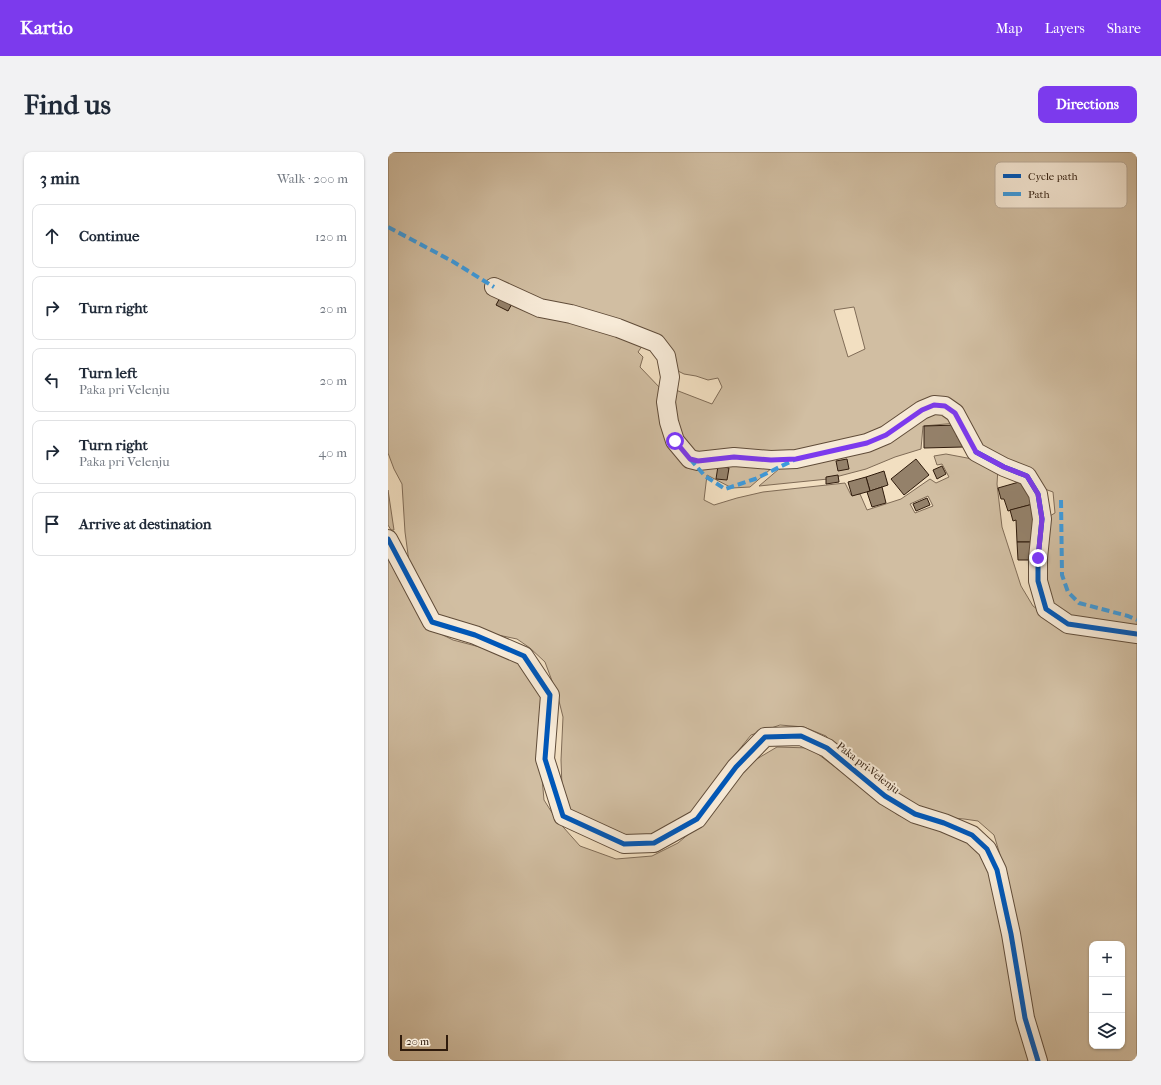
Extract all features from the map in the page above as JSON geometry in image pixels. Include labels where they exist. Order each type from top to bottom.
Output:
[{"type":"street","points":[[494,287],[540,308],[571,314],[611,326],[656,343],[666,356],[670,377],[666,402],[668,422],[675,441],[690,459],[698,461],[734,457],[771,460],[796,459],[867,443],[886,435],[922,410],[934,405],[945,406],[955,413],[976,452],[1004,467],[1027,476],[1038,494],[1042,519],[1038,558],[1038,581],[1046,609],[1068,624],[1137,634]]},
{"type":"street","name":"Paka pri Velenju","points":[[388,539],[432,622],[475,635],[524,656],[550,695],[545,758],[563,816],[624,844],[654,843],[697,819],[736,767],[765,737],[801,736],[827,748],[885,796],[915,814],[944,823],[972,835],[987,849],[997,870],[1011,934],[1024,1018],[1038,1061]]},
{"type":"shaded area","points":[[388,152],[1137,152],[1137,629],[1074,620],[1046,600],[1048,517],[1055,513],[1053,492],[1042,488],[982,452],[948,404],[884,435],[773,467],[750,487],[732,488],[707,475],[704,500],[714,505],[763,492],[845,483],[851,495],[860,494],[867,510],[901,499],[930,479],[936,483],[949,477],[942,464],[937,465],[934,456],[946,454],[983,461],[998,468],[997,484],[1002,527],[1021,586],[1033,606],[1062,627],[1137,640],[1137,1061],[1046,1061],[1036,1033],[1004,868],[994,835],[978,821],[930,816],[868,780],[826,736],[804,727],[780,725],[751,735],[714,784],[697,813],[646,838],[620,840],[583,822],[565,804],[562,787],[561,760],[563,717],[558,697],[545,662],[530,648],[517,639],[479,631],[431,612],[409,562],[405,532],[402,484],[388,453]],"holes":[[[854,307],[865,349],[848,357],[834,310]],[[649,336],[676,370],[684,374],[708,380],[718,378],[722,387],[712,404],[668,387],[661,389],[640,367],[643,357],[638,352]],[[928,496],[933,506],[915,513],[910,504]]]},
{"type":"shaded area","points":[[937,409],[957,423],[923,426],[921,449],[895,457],[866,469],[828,479],[759,486],[779,469],[788,464]]},
{"type":"shaded area","points":[[388,490],[394,530],[391,530],[388,525]]},
{"type":"shaded area","points":[[388,553],[437,632],[453,640],[514,656],[539,687],[542,708],[542,778],[544,800],[556,819],[580,846],[616,859],[652,856],[678,843],[711,815],[750,763],[777,747],[810,748],[898,815],[928,827],[962,835],[980,850],[990,869],[1029,1061],[388,1061]]},
{"type":"building","points":[[502,294],[514,300],[508,311],[496,305]]},
{"type":"building","points":[[957,425],[957,437],[963,437],[963,447],[924,448],[924,426]]},
{"type":"building","points":[[847,459],[849,469],[838,471],[836,461]]},
{"type":"building","points":[[916,459],[929,475],[904,495],[891,479]]},
{"type":"building","points":[[718,466],[729,468],[727,480],[716,479]]},
{"type":"building","points":[[942,466],[946,474],[937,479],[933,470]]},
{"type":"building","points":[[884,471],[888,485],[870,491],[866,477]]},
{"type":"building","points":[[838,475],[839,482],[826,484],[826,477]]},
{"type":"building","points":[[866,477],[870,491],[852,496],[848,482]]},
{"type":"building","points":[[1026,480],[1033,504],[1008,511],[1004,499],[1001,499],[998,488]]},
{"type":"building","points":[[882,487],[886,503],[872,507],[867,492]]},
{"type":"building","points":[[927,498],[930,505],[916,511],[913,504]]},
{"type":"building","points":[[1033,504],[1034,542],[1017,542],[1016,520],[1013,521],[1010,510]]},
{"type":"building","points":[[1017,542],[1034,542],[1035,560],[1018,560]]},
{"type":"marked path","points":[[388,227],[452,261],[494,287]]},
{"type":"marked path","points":[[690,459],[705,476],[725,489],[755,479],[796,459]]},
{"type":"marked path","points":[[1061,500],[1062,575],[1068,592],[1079,603],[1128,616],[1137,620]]},
{"type":"cycle path","points":[[976,452],[1004,467],[1027,476],[1038,494],[1042,519],[1038,558],[1038,581],[1046,609],[1068,624],[1137,634]]},
{"type":"cycle path","points":[[388,539],[432,622],[475,635],[524,656],[550,695],[545,759],[563,816],[624,844],[654,843],[697,819],[736,767],[765,737],[801,736],[827,748],[885,796],[915,814],[944,823],[972,835],[987,849],[997,870],[1011,934],[1025,1018],[1038,1061]]},
{"type":"route","points":[[675,441],[690,459],[698,461],[734,457],[771,460],[796,459],[867,443],[886,435],[922,410],[934,405],[945,406],[955,413],[976,452],[1004,467],[1027,476],[1038,494],[1042,519],[1038,558]]}]
